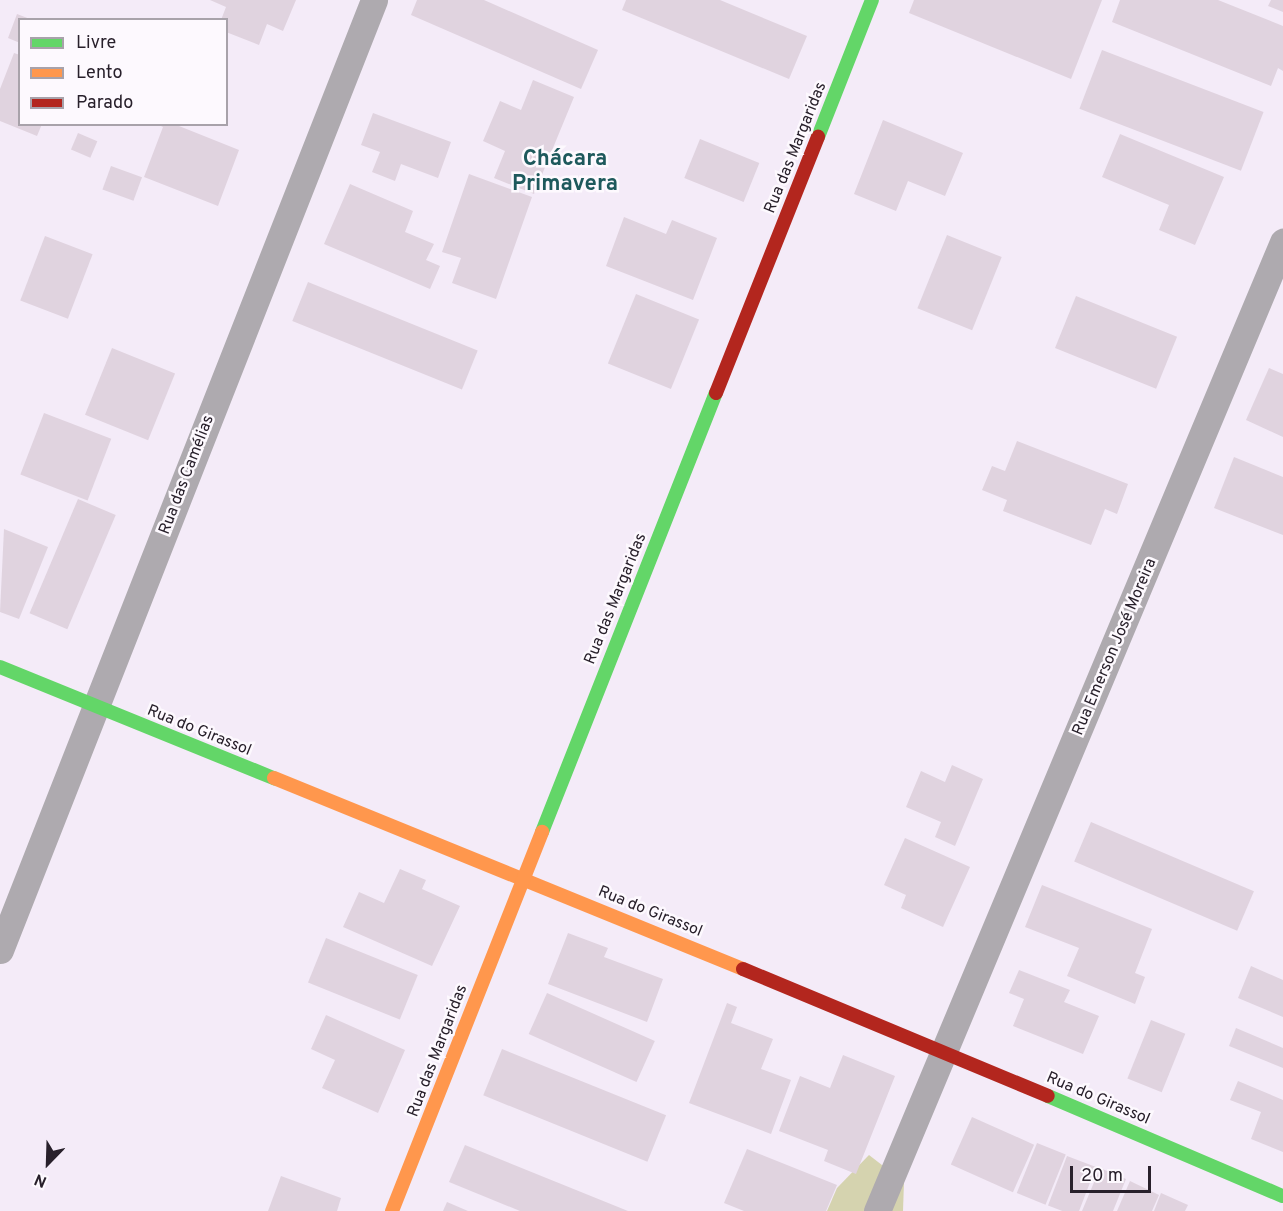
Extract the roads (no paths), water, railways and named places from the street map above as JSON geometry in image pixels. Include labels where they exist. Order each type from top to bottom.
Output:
[{"type":"street","name":"Rua das Camélias","points":[[0,950],[374,0]]},
{"type":"street","name":"Rua das Margaridas","points":[[392,1211],[872,0]]},
{"type":"street","name":"Rua Emerson José Moreira","points":[[877,1211],[946,1052],[1283,242]]},
{"type":"street","name":"Rua do Girassol","points":[[0,667],[946,1052],[1283,1196]]},
{"type":"district","name":"Chácara Primavera","points":[[565,172]]}]
